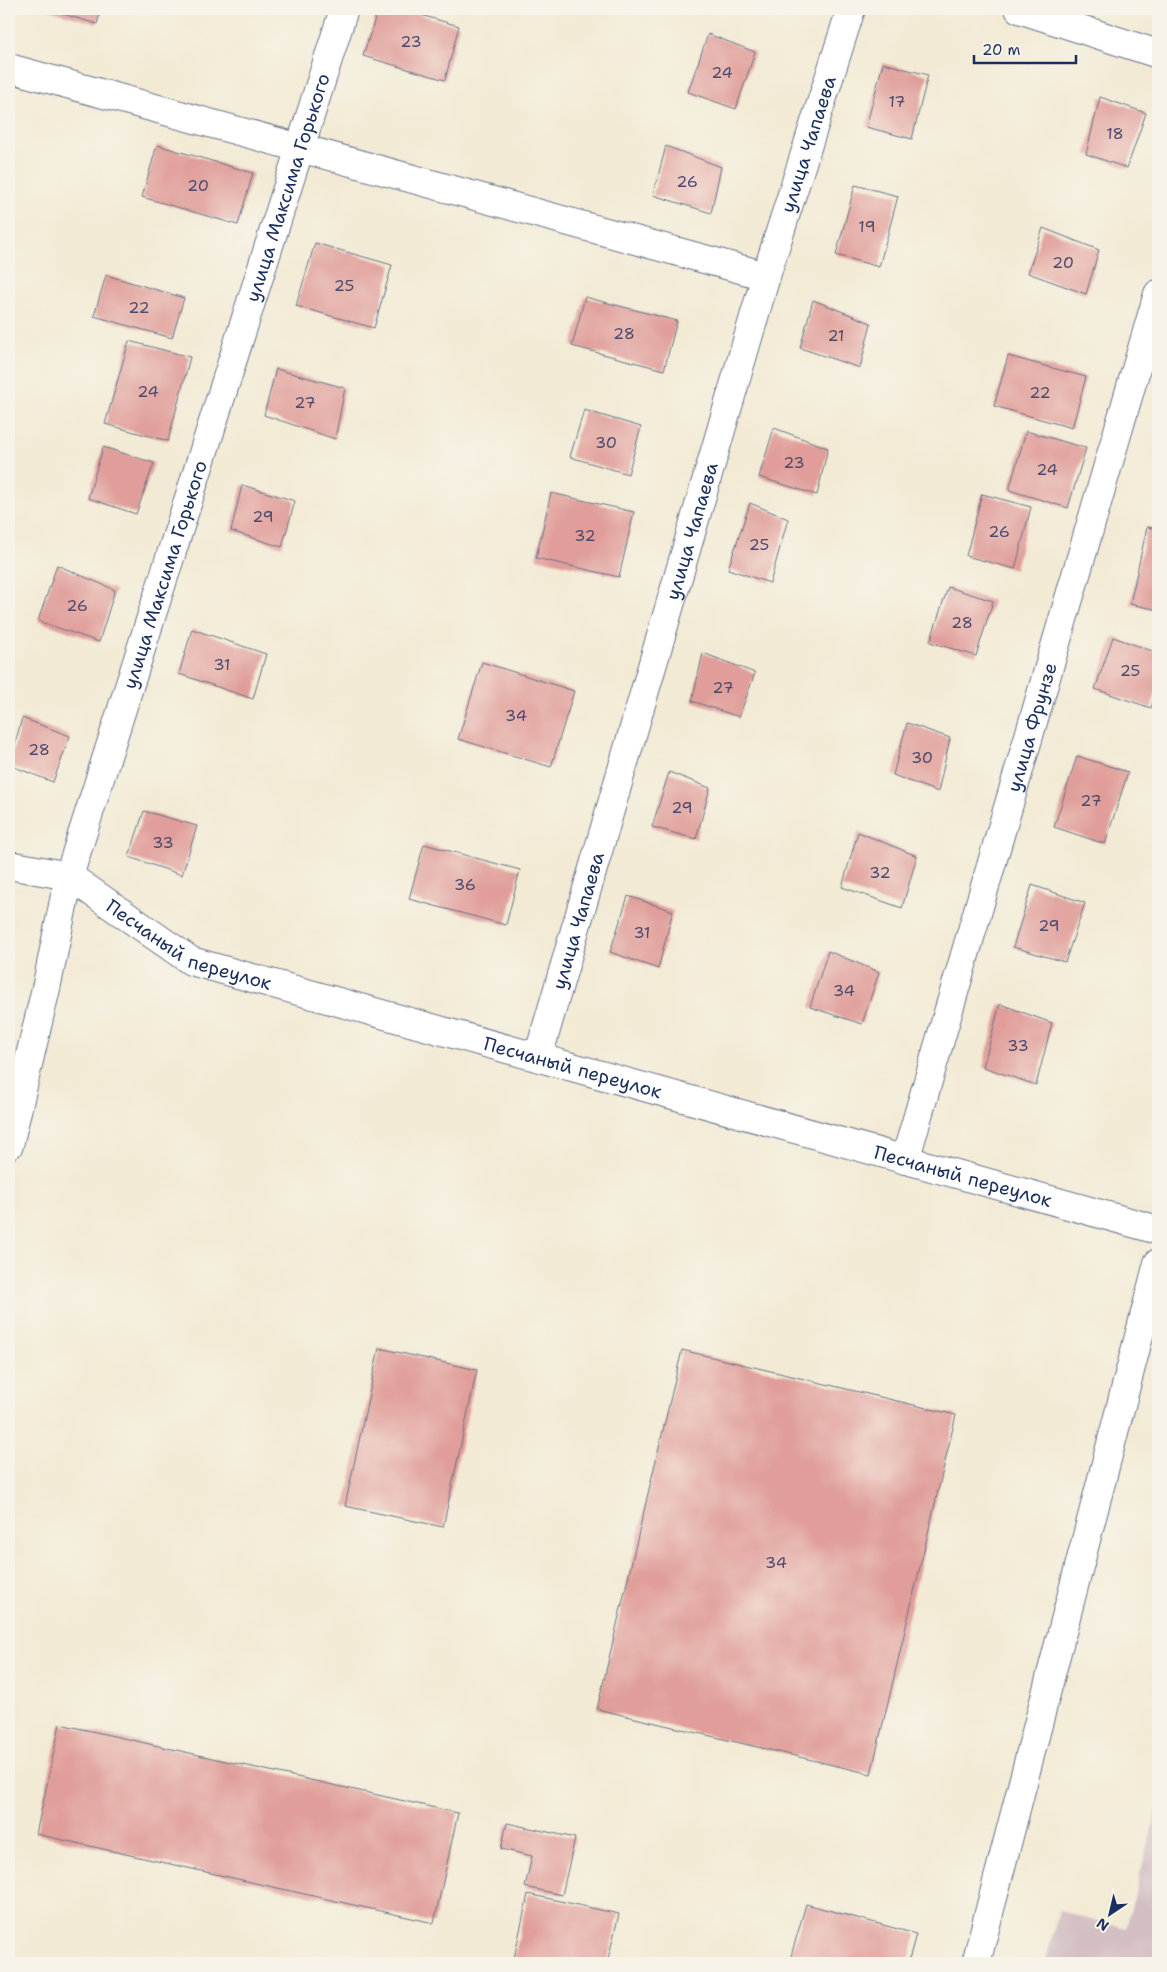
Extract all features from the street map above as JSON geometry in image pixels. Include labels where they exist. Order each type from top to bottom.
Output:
[{"type":"street","name":"улица Максима Горького","points":[[9,1145],[70,876],[344,9]]},
{"type":"street","name":"улица Чапаева","points":[[538,1057],[766,276],[851,9]]},
{"type":"street","points":[[1019,9],[1158,54]]},
{"type":"street","points":[[9,68],[766,276]]},
{"type":"street","name":"улица Фрунзе","points":[[905,1160],[1158,294]]},
{"type":"street","name":"Песчаный переулок","points":[[9,865],[70,876],[191,961],[1158,1230]]},
{"type":"street","points":[[976,1963],[1158,1263]]},
{"type":"shaded area","points":[[1158,1805],[1158,1963],[1045,1963],[1059,1911],[1126,1928]]},
{"type":"building","points":[[46,9],[101,9],[97,24]]},
{"type":"building","points":[[378,9],[400,9],[459,26],[445,80],[363,56]]},
{"type":"building","points":[[708,34],[755,52],[736,109],[688,92]]},
{"type":"building","points":[[883,63],[928,75],[912,139],[866,127]]},
{"type":"building","points":[[1100,97],[1146,113],[1127,168],[1086,154]]},
{"type":"building","points":[[157,145],[253,173],[238,225],[142,197]]},
{"type":"building","points":[[666,146],[721,167],[711,213],[653,195]]},
{"type":"building","points":[[855,185],[898,196],[879,267],[836,255]]},
{"type":"building","points":[[1043,228],[1099,250],[1086,294],[1028,273]]},
{"type":"building","points":[[315,243],[392,265],[374,328],[296,306]]},
{"type":"building","points":[[106,275],[184,298],[172,338],[94,316]]},
{"type":"building","points":[[585,297],[677,321],[664,370],[572,346]]},
{"type":"building","points":[[813,300],[871,323],[860,368],[800,348]]},
{"type":"building","points":[[129,341],[190,357],[168,441],[105,424]]},
{"type":"building","points":[[1008,356],[1086,377],[1072,428],[994,406]]},
{"type":"building","points":[[276,369],[345,388],[335,439],[264,415]]},
{"type":"building","points":[[584,410],[641,427],[628,474],[570,457]]},
{"type":"building","points":[[774,428],[828,448],[817,495],[759,477]]},
{"type":"building","points":[[1026,431],[1086,448],[1068,508],[1009,490]]},
{"type":"building","points":[[103,447],[154,463],[136,514],[88,498]]},
{"type":"building","points":[[242,485],[295,501],[282,547],[231,531]]},
{"type":"building","points":[[551,493],[634,512],[619,577],[536,558]]},
{"type":"building","points":[[982,494],[1031,507],[1015,569],[966,556]]},
{"type":"building","points":[[750,503],[788,519],[770,583],[728,569]]},
{"type":"building","points":[[1147,527],[1158,529],[1158,610],[1130,604]]},
{"type":"building","points":[[57,565],[115,590],[99,642],[38,621]]},
{"type":"building","points":[[948,587],[993,601],[976,656],[930,642]]},
{"type":"building","points":[[192,629],[266,654],[253,699],[179,674]]},
{"type":"building","points":[[1113,637],[1158,653],[1158,687],[1151,708],[1095,689]]},
{"type":"building","points":[[703,653],[755,673],[739,717],[692,701]]},
{"type":"building","points":[[482,662],[574,691],[551,767],[458,739]]},
{"type":"building","points":[[22,718],[70,736],[53,782],[9,765]]},
{"type":"building","points":[[907,723],[950,738],[938,792],[893,775]]},
{"type":"building","points":[[1077,756],[1128,772],[1105,844],[1054,827]]},
{"type":"building","points":[[669,772],[710,788],[696,839],[652,827]]},
{"type":"building","points":[[144,811],[197,826],[182,875],[129,857]]},
{"type":"building","points":[[858,832],[917,856],[902,908],[842,887]]},
{"type":"building","points":[[424,844],[520,870],[506,925],[409,899]]},
{"type":"building","points":[[1032,885],[1085,903],[1065,962],[1013,947]]},
{"type":"building","points":[[628,896],[673,911],[658,969],[610,952]]},
{"type":"building","points":[[828,951],[879,972],[862,1024],[810,1007]]},
{"type":"building","points":[[1000,1004],[1052,1023],[1036,1085],[983,1067]]},
{"type":"building","points":[[379,1348],[477,1370],[443,1527],[345,1506]]},
{"type":"building","points":[[682,1350],[956,1415],[871,1774],[597,1709]]},
{"type":"building","points":[[9,1719],[15,1720],[9,1741]]},
{"type":"building","points":[[60,1724],[458,1813],[434,1923],[36,1834]]},
{"type":"building","points":[[507,1823],[575,1838],[562,1895],[525,1887],[532,1856],[501,1849]]},
{"type":"building","points":[[528,1894],[619,1914],[607,1963],[538,1963],[514,1958]]},
{"type":"building","points":[[806,1904],[916,1934],[908,1963],[789,1963]]}]
